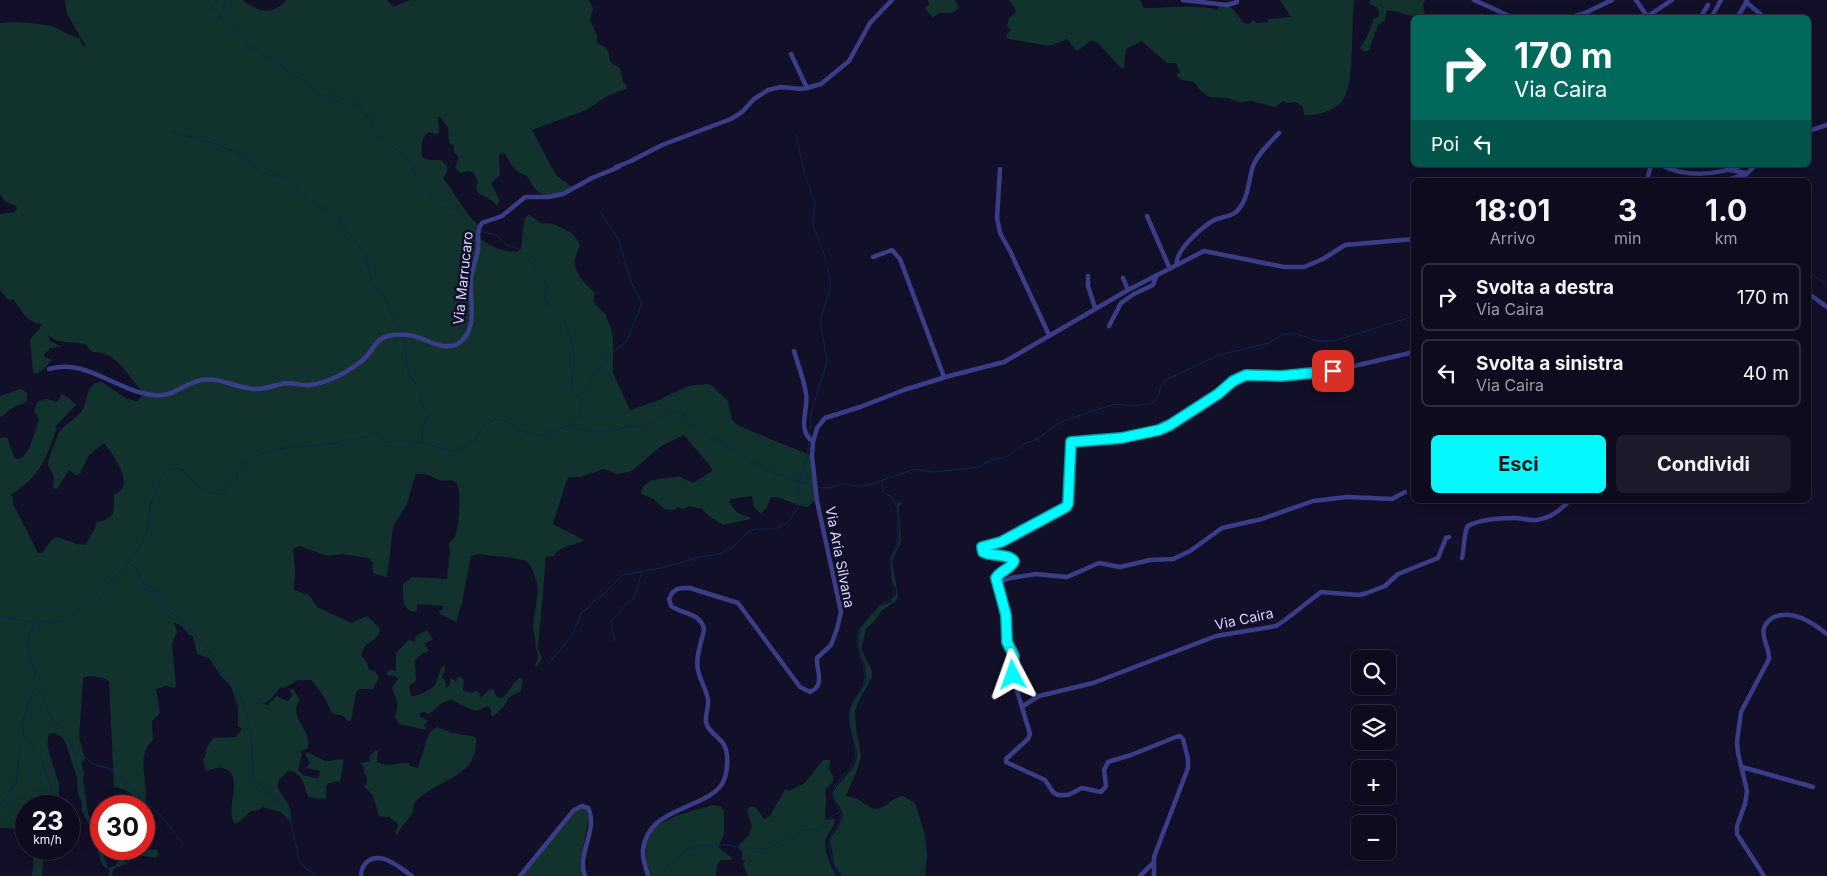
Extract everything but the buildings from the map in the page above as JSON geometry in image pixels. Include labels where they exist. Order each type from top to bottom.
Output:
[{"type":"street","name":"Via Marrucaro","points":[[49,369],[63,366],[76,367],[138,392],[163,396],[176,392],[192,383],[204,380],[220,381],[256,389],[285,384],[317,384],[359,363],[368,355],[379,340],[387,336],[403,334],[438,346],[451,347],[464,340],[470,329],[472,314],[471,278],[478,252],[478,232],[482,223],[502,216],[525,197],[548,197],[563,194],[662,145],[731,119],[742,112],[754,99],[768,90],[781,87],[800,89],[821,84],[850,61],[870,22],[892,0]]},
{"type":"street","points":[[1183,0],[1232,5],[1237,0]]},
{"type":"street","points":[[1474,0],[1507,15]]},
{"type":"street","points":[[1579,15],[1612,0]]},
{"type":"street","points":[[1636,0],[1645,15]]},
{"type":"street","points":[[1649,15],[1672,0]]},
{"type":"street","points":[[1713,15],[1721,0]]},
{"type":"street","points":[[1739,15],[1747,1],[1762,15]]},
{"type":"street","points":[[1702,15],[1708,5]]},
{"type":"street","points":[[791,54],[806,88]]},
{"type":"street","points":[[1811,130],[1827,125]]},
{"type":"street","points":[[1177,265],[1177,256],[1183,248],[1208,224],[1237,210],[1249,189],[1258,156],[1279,133]]},
{"type":"street","points":[[1667,167],[1678,171],[1705,174],[1737,167]]},
{"type":"street","points":[[1736,178],[1749,172],[1753,167]]},
{"type":"street","points":[[1000,169],[997,218],[1000,233],[1049,335]]},
{"type":"street","points":[[1729,170],[1749,172]]},
{"type":"street","points":[[1147,216],[1170,269]]},
{"type":"street","name":"Via Aria Silvana","points":[[648,876],[643,853],[644,843],[649,832],[667,815],[705,797],[718,788],[725,778],[727,761],[724,745],[709,729],[706,722],[707,696],[697,668],[704,629],[703,624],[697,617],[671,606],[669,599],[671,595],[676,590],[686,588],[738,604],[744,609],[796,683],[808,692],[818,686],[820,680],[817,658],[831,645],[841,612],[817,501],[813,466],[813,442],[819,423],[828,416],[860,408],[904,390],[944,377],[1004,362],[1095,308],[1204,252],[1284,267],[1304,267],[1319,262],[1345,245],[1411,239]]},
{"type":"street","points":[[873,257],[892,250],[900,258],[944,377]]},
{"type":"street","points":[[1088,276],[1088,286],[1095,308]]},
{"type":"street","name":"Via Aria Silvana","points":[[1109,326],[1121,303],[1153,285],[1156,277]]},
{"type":"street","points":[[1123,278],[1128,290]]},
{"type":"street","points":[[1811,295],[1827,307]]},
{"type":"street","name":"Via Aria Silvana","points":[[794,351],[807,395],[803,419],[808,438],[813,442]]},
{"type":"street","points":[[1154,876],[1153,863],[1167,820],[1188,768],[1188,759],[1182,738],[1176,737],[1131,756],[1108,762],[1104,768],[1106,786],[1103,792],[1082,788],[1068,795],[1058,795],[1053,792],[1045,780],[1006,761],[1030,735],[1013,675],[1014,656],[1007,642],[1006,615],[997,584],[998,575],[1013,564],[1014,561],[1009,557],[988,555],[983,552],[982,547],[1001,542],[1066,507],[1068,504],[1071,442],[1121,438],[1159,430],[1218,394],[1233,381],[1246,375],[1281,376],[1333,371],[1411,353]]},
{"type":"street","points":[[997,584],[1011,578],[1036,574],[1068,577],[1099,562],[1120,567],[1150,560],[1166,560],[1190,551],[1228,525],[1262,519],[1313,501],[1347,497],[1392,499],[1405,492]]},
{"type":"street","points":[[1462,558],[1466,541],[1465,532],[1468,526],[1483,520],[1512,518],[1537,520],[1554,514],[1567,503]]},
{"type":"street","name":"Via Caira","points":[[1023,706],[1039,696],[1093,683],[1216,636],[1276,626],[1321,592],[1359,595],[1373,591],[1388,584],[1398,574],[1438,558],[1446,538],[1449,537]]},
{"type":"street","points":[[1764,876],[1737,834],[1737,826],[1745,804],[1747,791],[1737,748],[1739,721],[1743,705],[1769,658],[1763,633],[1766,624],[1776,616],[1789,614],[1808,621],[1827,634]]},
{"type":"street","points":[[1742,768],[1813,787]]},
{"type":"street","points":[[520,876],[574,810],[582,806],[588,808],[590,814],[590,831],[582,863],[585,876]]},
{"type":"street","points":[[361,876],[362,868],[367,862],[379,858],[388,860],[412,876]]},
{"type":"street","points":[[1140,876],[1153,863]]},
{"type":"green space","points":[[65,0],[242,0],[260,10],[270,11],[287,0],[387,0],[393,7],[410,0],[589,0],[593,8],[590,20],[597,35],[597,43],[604,46],[607,50],[610,62],[620,68],[623,82],[627,86],[626,89],[607,96],[586,110],[532,130],[556,175],[572,187],[554,195],[544,195],[535,188],[527,176],[514,168],[505,154],[500,153],[500,175],[491,183],[500,201],[497,206],[477,190],[478,181],[473,172],[461,173],[455,168],[459,158],[454,151],[454,145],[449,143],[448,127],[440,117],[438,117],[439,133],[429,132],[424,137],[422,157],[430,160],[441,160],[447,166],[447,172],[443,178],[465,210],[479,225],[478,236],[492,246],[508,251],[519,251],[521,249],[524,222],[529,215],[541,223],[554,224],[572,233],[580,244],[575,259],[578,274],[595,293],[593,301],[605,314],[610,325],[613,337],[613,373],[630,410],[659,400],[689,386],[711,385],[728,401],[731,417],[739,426],[810,455],[815,500],[808,507],[771,497],[767,507],[761,514],[754,507],[752,496],[731,499],[729,502],[735,511],[751,519],[723,525],[702,509],[689,506],[684,509],[678,507],[674,510],[665,509],[654,499],[641,494],[642,488],[646,484],[650,481],[678,476],[693,483],[712,471],[711,467],[684,435],[661,446],[632,471],[618,474],[603,469],[581,477],[569,477],[553,524],[584,540],[560,549],[554,556],[546,557],[538,648],[542,659],[536,667],[538,658],[533,626],[538,591],[531,566],[526,561],[478,554],[471,556],[462,603],[456,622],[440,614],[439,610],[442,610],[444,606],[418,604],[416,612],[411,611],[405,605],[403,584],[413,577],[447,579],[449,544],[456,534],[459,515],[459,493],[456,482],[417,474],[407,504],[393,527],[387,577],[373,573],[373,563],[369,558],[342,554],[327,556],[300,546],[293,550],[295,569],[294,590],[308,596],[317,607],[351,623],[367,616],[379,627],[380,631],[378,636],[365,646],[361,655],[367,663],[369,670],[375,671],[379,678],[373,689],[359,689],[356,692],[351,721],[348,721],[343,716],[332,713],[323,696],[311,680],[298,680],[284,688],[281,687],[269,701],[262,704],[268,705],[277,696],[288,701],[293,694],[289,691],[293,689],[300,700],[296,712],[308,743],[307,749],[300,751],[302,754],[298,770],[303,775],[318,779],[320,771],[306,768],[310,763],[305,754],[307,752],[325,761],[344,759],[340,781],[328,783],[326,798],[308,797],[299,775],[292,771],[287,771],[279,781],[278,787],[290,808],[291,820],[288,820],[280,812],[262,807],[259,810],[249,812],[240,822],[235,824],[231,810],[233,777],[229,771],[222,768],[207,771],[203,759],[207,747],[213,738],[236,737],[242,729],[238,726],[238,707],[231,687],[209,658],[197,654],[193,636],[189,635],[182,626],[174,623],[177,632],[172,643],[176,686],[175,688],[166,686],[156,689],[160,713],[152,721],[153,740],[145,753],[146,795],[132,795],[126,790],[114,787],[109,681],[96,676],[89,676],[83,678],[79,737],[85,760],[81,762],[84,772],[83,780],[90,826],[82,811],[77,777],[66,744],[62,737],[55,733],[49,734],[48,746],[58,780],[59,795],[15,795],[15,829],[0,828],[0,438],[7,437],[14,457],[16,459],[22,458],[29,449],[39,420],[34,410],[38,401],[47,399],[57,402],[62,394],[76,405],[55,427],[57,428],[49,449],[35,475],[11,495],[14,500],[13,504],[38,553],[42,553],[52,539],[57,537],[85,545],[95,529],[96,523],[108,518],[112,514],[114,495],[119,492],[124,482],[121,470],[104,443],[88,456],[80,474],[76,475],[69,470],[57,489],[53,488],[54,477],[48,461],[55,442],[65,425],[83,409],[88,392],[93,385],[102,382],[127,399],[138,401],[143,394],[113,358],[98,352],[92,352],[85,344],[57,341],[48,335],[50,341],[62,347],[50,348],[48,352],[46,351],[44,356],[51,360],[40,372],[35,374],[33,372],[30,340],[42,324],[29,319],[14,300],[7,299],[0,290],[0,214],[14,212],[17,209],[16,206],[6,202],[0,194],[0,23],[13,22],[47,25],[80,39],[82,45],[86,46],[67,14]]},
{"type":"green space","points":[[928,0],[955,0],[959,8],[952,13],[940,13],[933,17],[925,9],[929,5]]},
{"type":"green space","points":[[1009,0],[1140,0],[1144,8],[1199,7],[1217,10],[1219,6],[1231,7],[1244,23],[1249,24],[1255,20],[1256,23],[1268,22],[1268,19],[1291,17],[1280,0],[1354,0],[1351,66],[1347,91],[1340,104],[1320,114],[1309,115],[1304,115],[1303,107],[1296,102],[1288,103],[1283,101],[1275,107],[1251,101],[1240,102],[1227,98],[1210,97],[1201,91],[1194,82],[1182,80],[1178,77],[1177,74],[1181,72],[1176,63],[1167,63],[1142,41],[1126,49],[1124,67],[1122,69],[1098,43],[1091,40],[1079,50],[1076,50],[1067,39],[1049,46],[1009,39],[1006,37],[1011,30],[1007,26],[1009,18],[1016,12]]},
{"type":"green space","points":[[1370,0],[1425,0],[1423,4],[1425,15],[1411,16],[1387,11],[1385,20],[1378,25],[1369,50],[1365,52],[1360,48],[1370,30],[1373,19],[1378,17],[1379,12],[1377,7],[1369,4]]},
{"type":"green space","points":[[21,389],[27,393],[27,400],[23,404],[13,407],[0,417],[0,396]]},
{"type":"green space","points":[[902,502],[899,507],[901,542],[892,561],[898,596],[896,601],[882,610],[866,629],[861,649],[872,671],[872,677],[855,711],[861,756],[846,796],[856,798],[875,809],[903,796],[915,803],[926,845],[926,876],[842,876],[835,866],[830,841],[842,820],[842,812],[833,794],[856,761],[856,746],[850,728],[850,710],[853,701],[866,681],[858,642],[861,627],[880,606],[890,602],[896,595],[896,589],[892,580],[891,558],[899,540],[897,503]]},
{"type":"green space","points":[[428,631],[433,640],[425,643],[429,651],[423,653],[415,660],[416,681],[409,686],[411,696],[423,693],[433,687],[444,665],[442,678],[445,680],[446,688],[450,685],[450,678],[456,682],[460,676],[464,680],[463,690],[472,693],[477,690],[481,697],[493,689],[497,697],[502,698],[520,678],[523,679],[521,691],[508,698],[505,705],[493,717],[491,709],[487,706],[477,711],[453,700],[448,700],[429,714],[423,712],[419,714],[428,721],[424,725],[427,730],[399,724],[395,717],[398,704],[392,688],[398,679],[395,676],[388,675],[387,672],[391,670],[396,671],[396,654],[402,647],[409,640],[415,642],[416,636]]},
{"type":"green space","points":[[437,727],[453,733],[476,737],[476,748],[473,757],[464,770],[417,800],[410,817],[398,834],[395,835],[398,824],[389,817],[379,816],[373,796],[364,787],[367,783],[367,777],[364,774],[364,767],[360,763],[371,761],[369,757],[376,750],[378,752],[377,762],[381,764],[409,763],[410,766],[418,768],[429,733]]},
{"type":"green space","points":[[823,760],[830,760],[829,769],[833,776],[833,781],[825,790],[825,820],[834,819],[835,821],[825,843],[828,858],[837,876],[748,876],[743,865],[745,860],[742,860],[742,852],[739,849],[739,845],[749,835],[752,827],[747,810],[750,807],[755,807],[764,819],[770,816],[785,789],[789,791],[805,783]]},
{"type":"green space","points":[[713,805],[720,806],[724,811],[724,835],[718,847],[732,858],[731,860],[721,860],[717,865],[716,876],[650,876],[646,858],[647,844],[651,833],[659,825],[670,819]]},
{"type":"green space","points":[[579,808],[585,809],[589,816],[580,864],[582,876],[522,876]]},
{"type":"green space","points":[[155,850],[159,854],[155,858]]},
{"type":"green space","points":[[33,860],[43,860],[42,876],[31,876]]},
{"type":"green space","points":[[100,860],[105,860],[108,868],[105,868]]},
{"type":"green space","points":[[126,860],[124,861],[127,863],[115,868],[112,872],[113,876],[108,876],[110,867],[116,865],[117,862]]},
{"type":"waterway","points":[[208,0],[226,24],[251,48],[278,62],[294,76],[303,80],[318,94],[322,96],[337,96],[361,107],[380,136],[408,159],[421,186],[442,207],[457,209],[476,230]]},
{"type":"waterway","points":[[220,16],[226,0]]},
{"type":"waterway","points":[[173,132],[216,144],[240,154],[263,173],[292,182],[309,200],[337,216],[366,257],[371,281],[386,300],[391,314],[403,332]]},
{"type":"waterway","points":[[796,135],[805,175],[815,203],[813,225],[825,257],[831,284],[821,318],[827,361],[811,414],[810,436]]},
{"type":"waterway","points":[[580,397],[583,389],[610,355],[627,340],[642,303],[630,280],[619,240],[601,213]]},
{"type":"waterway","points":[[480,231],[496,235],[507,245],[517,248],[524,254],[547,286],[545,293],[546,302],[564,320],[574,357],[571,388],[581,402],[580,411],[571,426]]},
{"type":"waterway","points":[[1811,272],[1827,284]]},
{"type":"waterway","points":[[817,487],[828,488],[843,484],[862,486],[915,469],[933,472],[980,467],[985,463],[1008,456],[1024,444],[1039,438],[1066,420],[1115,404],[1131,406],[1153,403],[1158,397],[1161,386],[1168,379],[1219,355],[1269,343],[1283,334],[1297,334],[1318,341],[1334,341],[1411,317]]},
{"type":"waterway","points":[[404,338],[408,373],[420,390],[422,404],[428,415],[423,426],[422,442]]},
{"type":"waterway","points":[[0,616],[35,623],[66,620],[84,606],[101,598],[108,584],[141,545],[148,526],[151,502],[167,470],[176,468],[182,470],[199,486],[220,495],[225,493],[235,482],[238,471],[247,461],[257,455],[296,445],[320,446],[328,443],[336,444],[343,440],[360,439],[375,433],[386,442],[404,440],[423,443],[454,452],[474,441],[483,426],[496,419],[505,421],[522,431],[538,436],[566,426],[596,432],[641,426],[678,411],[684,414],[690,424],[760,466],[777,474],[814,486]]},
{"type":"waterway","points":[[548,664],[572,636],[581,613],[623,575],[719,554],[733,547],[747,533],[755,529],[774,529],[785,525],[798,508],[799,481],[807,458],[809,443]]},
{"type":"waterway","points":[[840,876],[833,861],[829,843],[832,833],[841,820],[833,797],[834,789],[851,766],[856,755],[850,724],[850,711],[862,688],[865,675],[857,637],[859,630],[878,608],[894,596],[890,560],[897,543],[897,508],[893,498],[884,493],[882,481]]},
{"type":"waterway","points":[[127,562],[137,569],[141,582],[155,590],[162,605],[189,627],[213,657],[223,675],[239,691],[251,730],[253,776],[289,812],[299,860],[305,868],[318,876]]},
{"type":"waterway","points":[[615,641],[611,622],[623,607],[634,598],[642,571]]},
{"type":"waterway","points":[[0,805],[16,784],[19,751],[24,736],[22,725],[27,706],[36,688],[33,681],[35,672],[27,642],[34,624]]},
{"type":"waterway","points":[[36,688],[42,696],[51,717],[63,731],[72,746],[81,779],[85,809],[111,876]]},
{"type":"waterway","points":[[25,737],[40,755],[51,787],[51,795]]},
{"type":"waterway","points":[[74,753],[86,758],[92,764],[111,769],[162,817],[184,845]]},
{"type":"waterway","points":[[657,876],[686,851],[696,846],[728,845],[742,848],[767,849],[785,839],[791,839],[802,830],[816,830],[840,812]]},
{"type":"waterway","points":[[34,876],[38,860]]},
{"type":"route","points":[[1013,675],[1014,656],[1006,638],[1007,622],[1005,607],[996,578],[1010,567],[1014,561],[1009,557],[988,555],[983,552],[982,547],[1001,542],[1066,507],[1068,504],[1071,442],[1121,438],[1159,430],[1218,394],[1241,376],[1260,374],[1281,376],[1333,371]]}]
